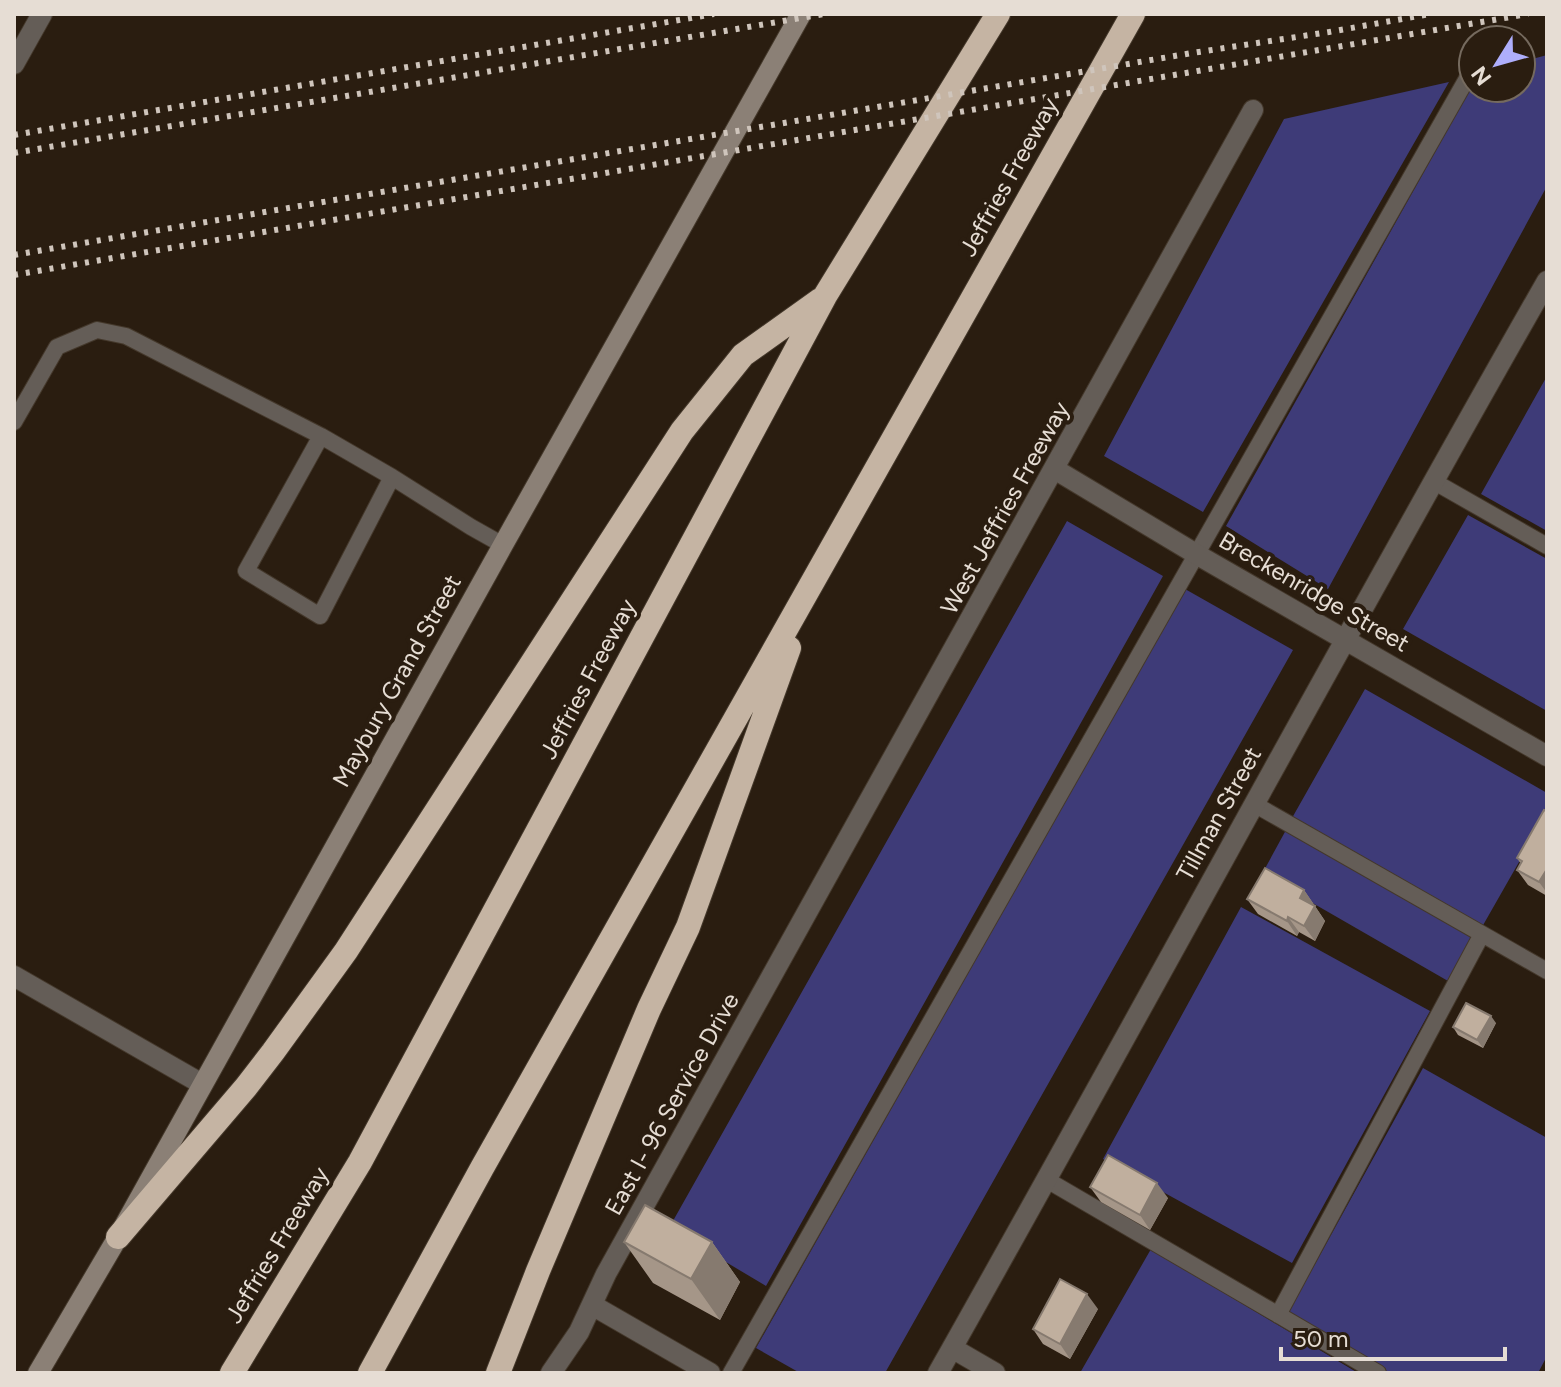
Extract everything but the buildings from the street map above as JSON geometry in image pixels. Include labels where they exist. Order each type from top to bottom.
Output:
[{"type":"highway","name":"Jeffries Freeway","points":[[232,1373],[360,1162],[825,296],[998,14]]},
{"type":"highway","name":"Jeffries Freeway","points":[[370,1373],[490,1154],[1133,14]]},
{"type":"highway","points":[[118,1237],[246,1087],[346,951],[682,431],[743,355],[825,296]]},
{"type":"highway","points":[[498,1373],[649,1009],[688,927],[812,583]]},
{"type":"street","points":[[14,64],[42,14]]},
{"type":"street","name":"Maybury Grand Street","points":[[38,1373],[118,1237],[801,14]]},
{"type":"street","name":"West Jeffries Freeway","points":[[801,930],[1253,110]]},
{"type":"street","name":"Tillman Street","points":[[938,1373],[1547,281]]},
{"type":"street","name":"Breckenridge Street","points":[[1056,470],[1547,756]]},
{"type":"street","name":"East I- 96 Service Drive","points":[[551,1373],[579,1332],[606,1274],[801,930]]},
{"type":"street","points":[[14,976],[202,1084]]},
{"type":"street","points":[[592,1305],[710,1373]]},
{"type":"street","points":[[952,1348],[995,1373]]},
{"type":"lane","points":[[731,1373],[1457,96]]},
{"type":"lane","points":[[14,422],[57,347],[97,330],[126,336],[321,436],[503,545]]},
{"type":"lane","points":[[321,436],[246,571],[320,616],[392,477]]},
{"type":"lane","points":[[1433,481],[1547,546]]},
{"type":"lane","points":[[1254,804],[1547,971]]},
{"type":"lane","points":[[1278,1315],[1482,934]]},
{"type":"lane","points":[[1047,1180],[1378,1373]]},
{"type":"shaded area","points":[[1547,55],[1547,186],[1328,589],[1226,526],[1462,104],[1537,104],[1537,58]]},
{"type":"shaded area","points":[[1449,82],[1203,512],[1104,456],[1284,119]]},
{"type":"shaded area","points":[[1547,376],[1547,531],[1481,494]]},
{"type":"shaded area","points":[[1468,515],[1547,559],[1547,711],[1403,629]]},
{"type":"shaded area","points":[[1067,521],[1163,576],[766,1286],[669,1228]]},
{"type":"shaded area","points":[[1185,589],[1293,650],[885,1373],[800,1373],[756,1348]]},
{"type":"shaded area","points":[[1365,689],[1547,793],[1547,813],[1482,927],[1292,818]]},
{"type":"shaded area","points":[[1286,830],[1473,937],[1448,981],[1262,874]]},
{"type":"shaded area","points":[[1241,907],[1430,1011],[1292,1263],[1103,1159]]},
{"type":"shaded area","points":[[1423,1068],[1547,1138],[1547,1356],[1538,1373],[1389,1373],[1288,1313]]},
{"type":"shaded area","points":[[1151,1249],[1358,1373],[1080,1373]]},
{"type":"railway","points":[[14,135],[714,14]]},
{"type":"railway","points":[[14,153],[824,14]]},
{"type":"railway","points":[[14,255],[1430,14]]},
{"type":"railway","points":[[14,275],[1528,14]]}]
